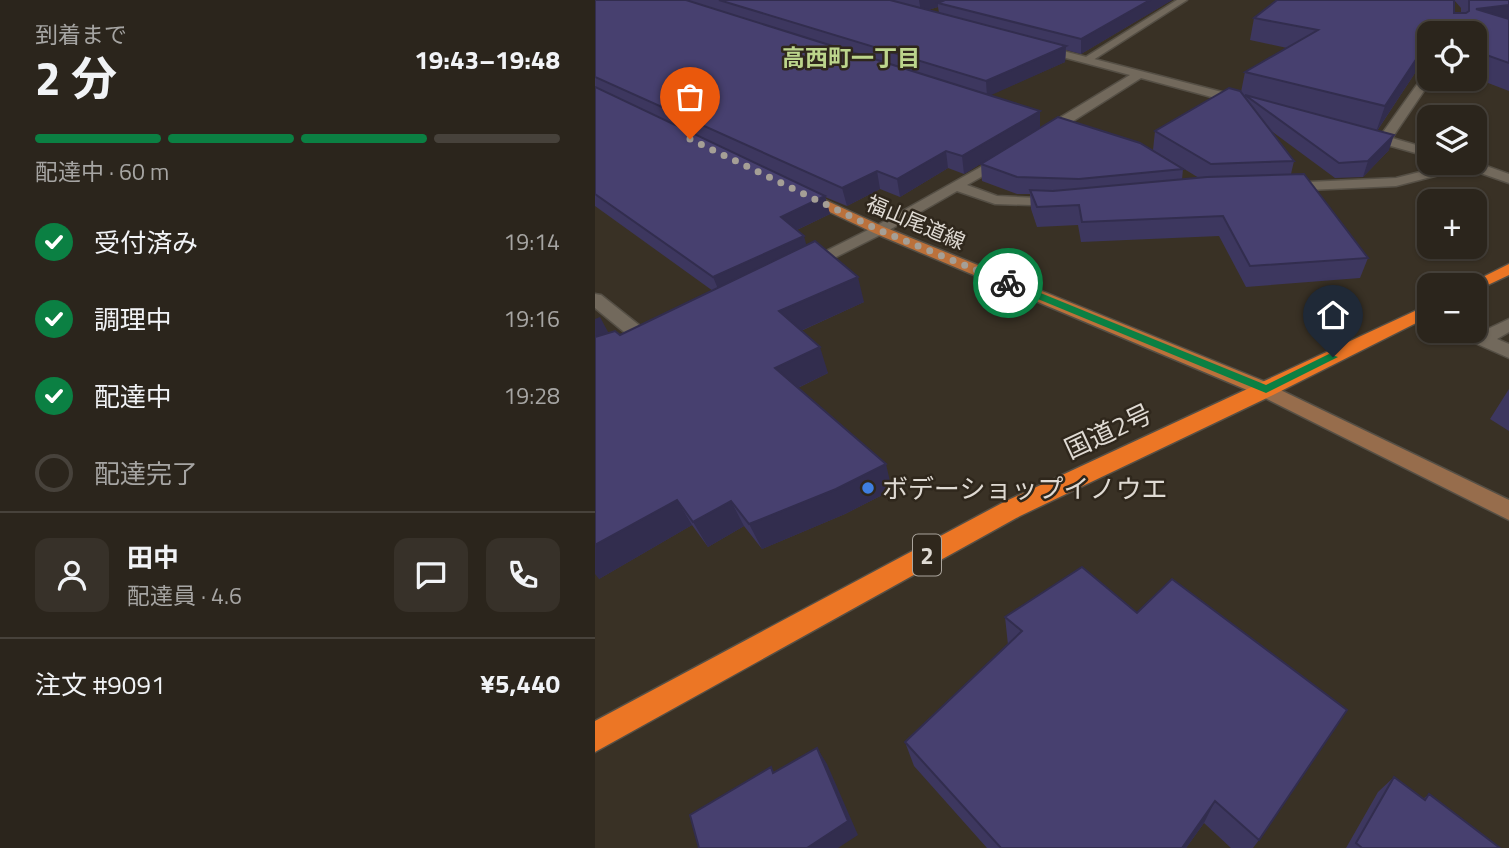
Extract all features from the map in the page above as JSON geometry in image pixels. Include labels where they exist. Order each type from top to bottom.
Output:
[{"type":"highway","points":[[1487,280],[1509,269]]},
{"type":"highway","name":"国道2号","points":[[595,737],[1011,509],[1266,390],[1417,315]]},
{"type":"main road","name":"福山尾道線","points":[[781,183],[879,230],[1266,390]]},
{"type":"street","points":[[1086,60],[1183,0]]},
{"type":"street","points":[[1032,46],[1255,105]]},
{"type":"street","points":[[1033,140],[1139,74]]},
{"type":"street","points":[[1385,139],[1418,91]]},
{"type":"street","points":[[1346,129],[1417,149]]},
{"type":"street","points":[[794,271],[879,230],[958,187],[1012,153]]},
{"type":"street","points":[[1487,171],[1509,179]]},
{"type":"street","points":[[1273,187],[1396,182],[1422,175]]},
{"type":"street","points":[[958,187],[995,200],[1053,204],[1081,201]]},
{"type":"street","points":[[595,299],[654,339],[621,350]]},
{"type":"street","points":[[1509,325],[1482,340],[1509,352]]},
{"type":"street","points":[[1266,390],[1509,511]]},
{"type":"building","points":[[595,0],[686,0],[1040,111],[962,156],[946,151],[897,179],[877,171],[842,188],[595,77]]},
{"type":"building","points":[[719,0],[890,0],[1066,46],[986,81]]},
{"type":"building","points":[[945,0],[1150,0],[1081,39],[938,3]]},
{"type":"building","points":[[1277,0],[1454,0],[1454,13],[1466,13],[1469,11],[1469,0],[1509,0],[1509,5],[1476,9],[1509,19],[1509,63],[1487,55],[1487,21],[1417,21],[1417,58],[1385,106],[1245,72],[1318,30],[1254,18]]},
{"type":"building","points":[[595,87],[825,196],[781,217],[804,236],[713,277],[595,194]]},
{"type":"building","points":[[1229,88],[1240,91],[1294,161],[1211,164],[1155,131]]},
{"type":"building","points":[[1245,95],[1394,135],[1368,161],[1339,163]]},
{"type":"building","points":[[1058,117],[1140,143],[1183,169],[1079,179],[1017,177],[981,164]]},
{"type":"building","points":[[1304,174],[1368,258],[1250,266],[1223,216],[1082,222],[1079,205],[1037,207],[1030,190],[1053,191],[1207,177]]},
{"type":"building","points":[[815,241],[858,277],[779,311],[820,347],[775,368],[886,464],[836,489],[749,524],[731,501],[693,522],[677,500],[595,545],[595,337],[615,331],[620,335]]},
{"type":"building","points":[[1082,567],[1137,613],[1172,579],[1347,710],[1259,840],[1215,801],[1182,848],[1001,848],[905,742],[1022,631],[1005,617]]},
{"type":"building","points":[[817,748],[848,821],[807,848],[699,848],[690,815],[771,767],[773,773]]},
{"type":"building","points":[[1394,777],[1425,800],[1429,794],[1500,848],[1362,848],[1356,843]]},
{"type":"way so far","points":[[690,139],[879,230],[1008,283]]},
{"type":"place","name":"ボデーショップイノウエ","points":[[868,488]]},
{"type":"district","name":"高西町一丁目","points":[[851,57]]},
{"type":"route","points":[[1008,283],[1266,390],[1333,357]]}]
